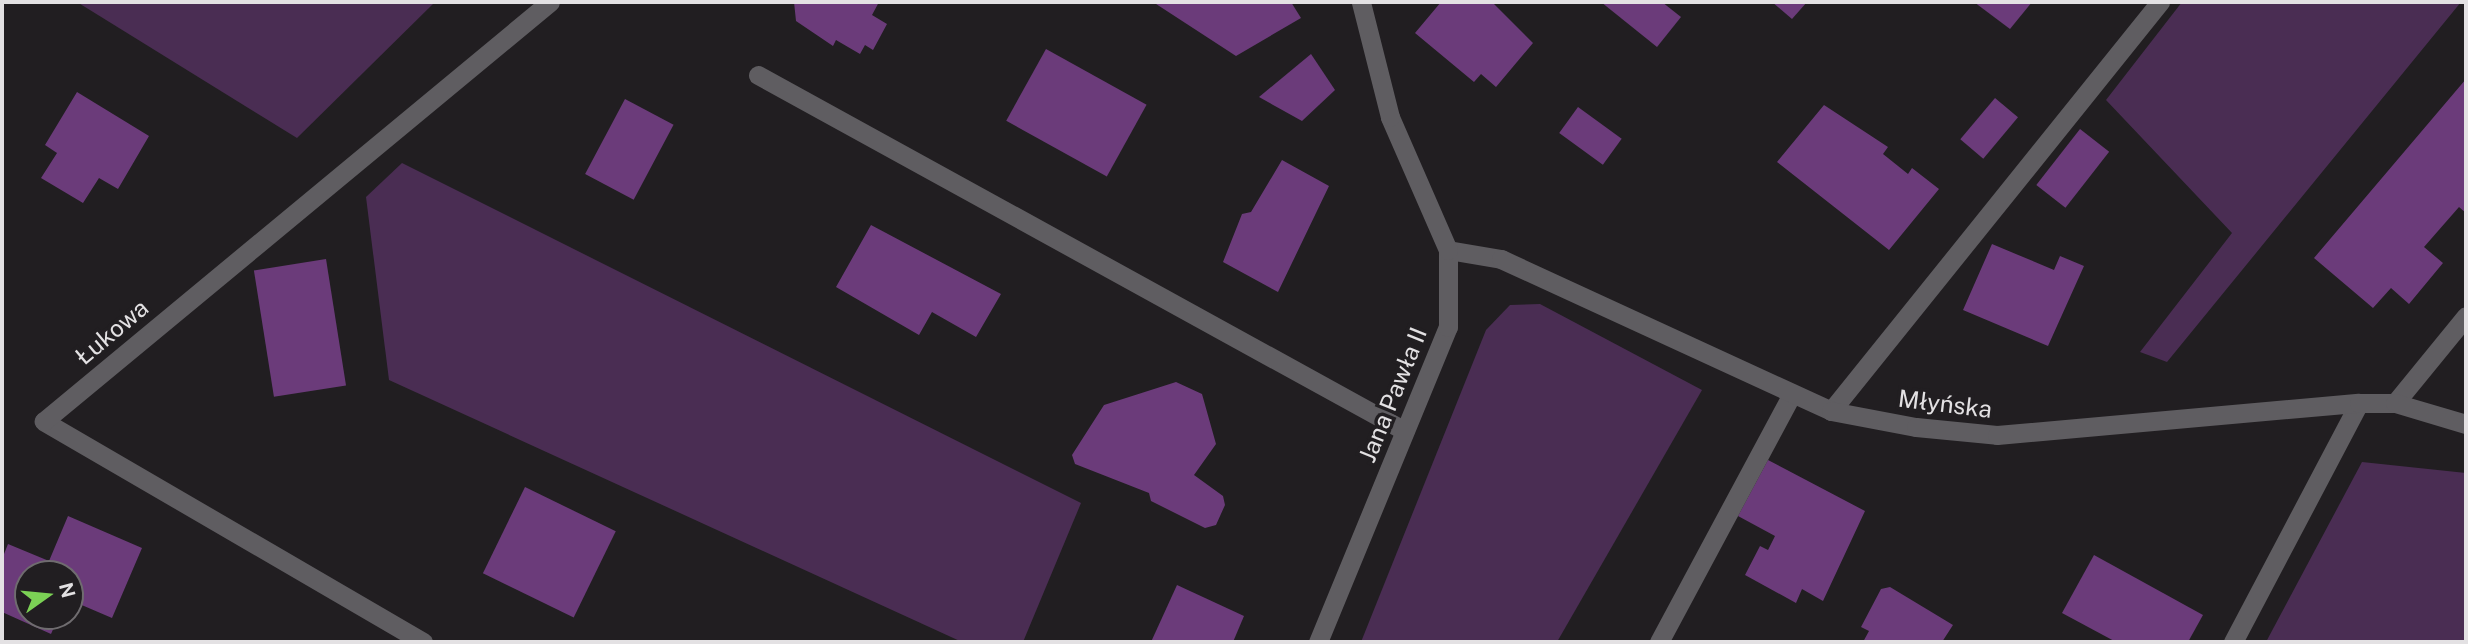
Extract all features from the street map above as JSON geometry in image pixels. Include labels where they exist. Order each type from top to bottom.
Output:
[{"type":"street","name":"Łukowa","points":[[424,642],[44,421],[550,2]]},
{"type":"street","name":"Jana Pawła II","points":[[1318,642],[1448,327],[1448,250],[1390,117],[1361,2]]},
{"type":"street","points":[[1831,411],[2160,2]]},
{"type":"street","points":[[758,75],[1405,431]]},
{"type":"street","name":"Młyńska","points":[[1448,250],[1501,259],[1791,396],[1831,411],[1997,435],[2360,403],[2395,403],[2466,424]]},
{"type":"street","points":[[2395,403],[2466,316]]},
{"type":"street","points":[[1659,642],[1791,396]]},
{"type":"street","points":[[2233,642],[2360,403]]},
{"type":"shaded area","points":[[77,2],[435,2],[297,138]]},
{"type":"shaded area","points":[[2182,2],[2461,2],[2167,362],[2140,352],[2232,233],[2106,100]]},
{"type":"shaded area","points":[[402,163],[1081,503],[1023,642],[962,642],[389,380],[366,197]]},
{"type":"shaded area","points":[[1540,304],[1702,390],[1557,642],[1361,642],[1486,330],[1510,305]]},
{"type":"shaded area","points":[[2362,462],[2466,473],[2466,642],[2266,642]]},
{"type":"building","points":[[794,2],[879,2],[872,15],[887,24],[873,50],[865,45],[860,54],[836,40],[833,46],[796,21]]},
{"type":"building","points":[[1153,2],[1291,2],[1301,18],[1236,56]]},
{"type":"building","points":[[1441,2],[1492,2],[1533,43],[1496,87],[1481,74],[1474,82],[1415,33]]},
{"type":"building","points":[[1601,2],[1662,2],[1681,17],[1657,47]]},
{"type":"building","points":[[1772,2],[1807,2],[1792,19]]},
{"type":"building","points":[[1974,2],[2032,2],[2010,29]]},
{"type":"building","points":[[1046,49],[1147,105],[1107,176],[1006,121]]},
{"type":"building","points":[[1311,54],[1335,90],[1302,121],[1259,97]]},
{"type":"building","points":[[2466,79],[2466,213],[2459,207],[2424,247],[2443,263],[2409,304],[2391,288],[2373,308],[2314,258]]},
{"type":"building","points":[[77,92],[149,136],[118,189],[99,178],[83,203],[41,178],[57,153],[45,145]]},
{"type":"building","points":[[1995,98],[2018,117],[1983,159],[1960,139]]},
{"type":"building","points":[[625,99],[674,125],[634,200],[585,174]]},
{"type":"building","points":[[1824,105],[1888,147],[1883,154],[1908,174],[1912,168],[1939,189],[1889,250],[1777,162]]},
{"type":"building","points":[[1578,107],[1622,139],[1603,165],[1559,133]]},
{"type":"building","points":[[2080,129],[2109,152],[2065,208],[2036,185]]},
{"type":"building","points":[[1282,160],[1329,186],[1278,292],[1223,262],[1242,214],[1251,212]]},
{"type":"building","points":[[871,225],[1001,294],[976,337],[932,312],[919,335],[836,287]]},
{"type":"building","points":[[1992,244],[2054,270],[2060,256],[2084,266],[2048,346],[1963,310]]},
{"type":"building","points":[[326,259],[346,385],[274,397],[254,270]]},
{"type":"building","points":[[1176,382],[1202,394],[1216,444],[1194,475],[1223,496],[1225,505],[1216,525],[1205,528],[1151,501],[1149,493],[1075,464],[1072,455],[1104,405]]},
{"type":"building","points":[[1768,460],[1865,511],[1823,601],[1802,589],[1796,603],[1745,575],[1760,546],[1768,550],[1775,536],[1738,516]]},
{"type":"building","points":[[525,487],[616,531],[574,618],[483,573]]},
{"type":"building","points":[[68,516],[142,548],[112,618],[84,606],[84,560],[49,560]]},
{"type":"building","points":[[8,544],[47,560],[14,560],[14,617],[2,612],[2,559]]},
{"type":"building","points":[[2094,555],[2203,615],[2188,642],[2116,642],[2062,613]]},
{"type":"building","points":[[1177,585],[1244,616],[1233,642],[1151,642]]},
{"type":"building","points":[[1890,587],[1953,625],[1942,642],[1863,642],[1869,631],[1861,627],[1881,589]]}]
